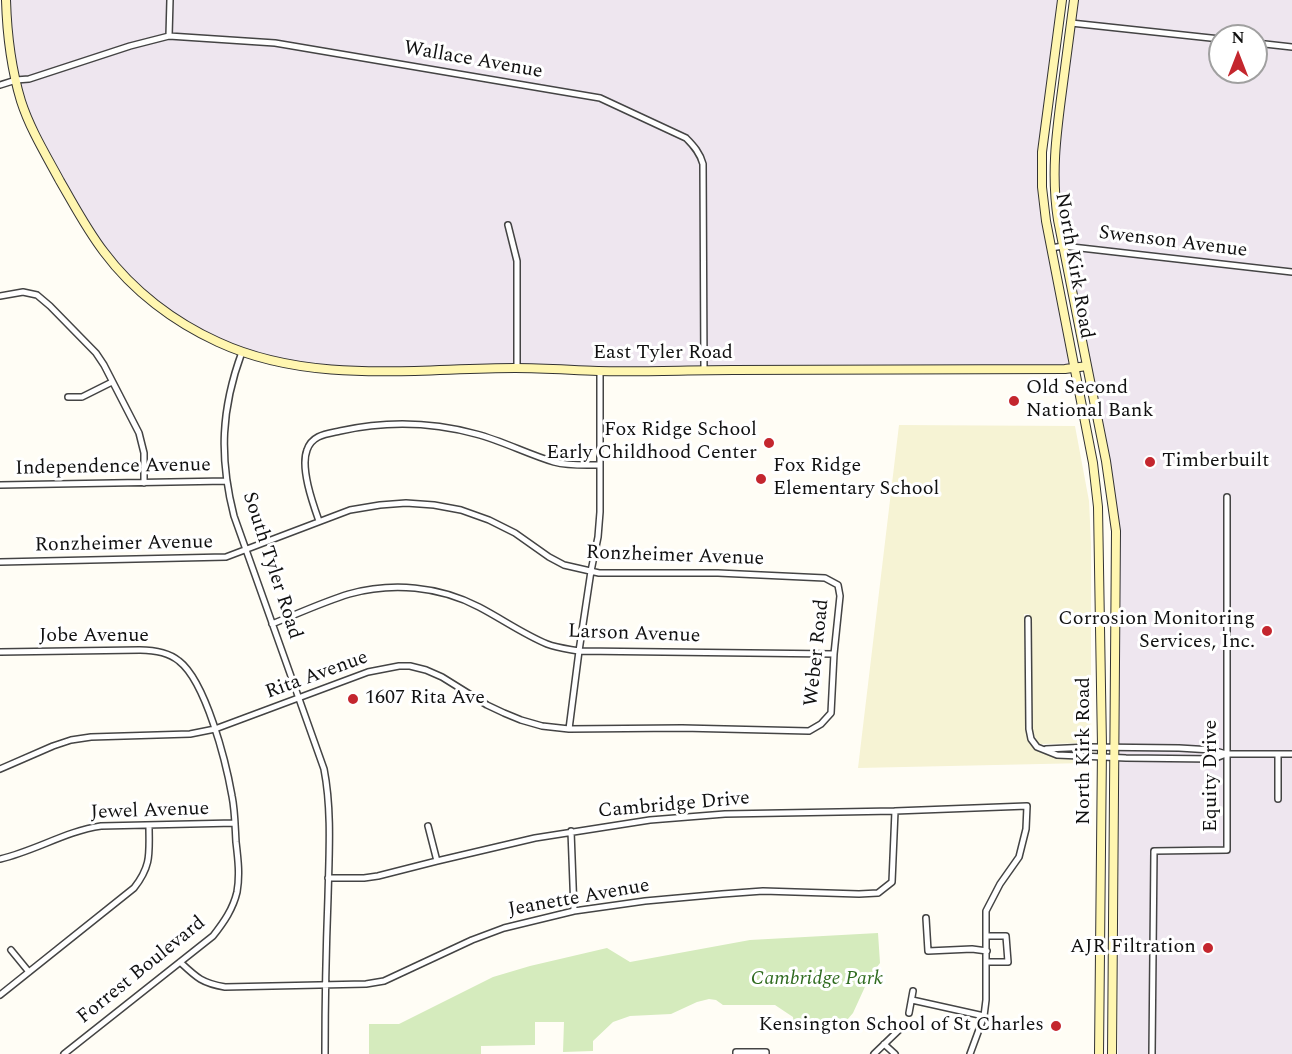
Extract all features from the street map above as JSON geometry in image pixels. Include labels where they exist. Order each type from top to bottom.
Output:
[{"type":"main road","points":[[6,0],[8,42],[25,111],[39,143],[90,233],[112,262],[144,295],[173,317],[204,335],[242,352]]},
{"type":"main road","name":"North Kirk Road","points":[[1062,0],[1044,135],[1042,168],[1044,205],[1051,248],[1094,463],[1096,485],[1102,747],[1099,1054]]},
{"type":"main road","name":"North Kirk Road","points":[[1074,0],[1057,127],[1054,168],[1056,203],[1063,246],[1106,461],[1116,531],[1112,1054]]},
{"type":"main road","name":"East Tyler Road","points":[[242,352],[312,368],[362,371],[517,368],[600,371],[1075,369],[1087,366]]},
{"type":"street","points":[[169,36],[170,0]]},
{"type":"street","points":[[1071,23],[1208,38]]},
{"type":"street","name":"Wallace Avenue","points":[[0,85],[29,79],[130,46],[169,36],[275,43],[600,98],[686,138],[700,154],[703,164],[704,370]]},
{"type":"street","points":[[1268,44],[1292,47]]},
{"type":"street","points":[[508,225],[517,261],[517,368]]},
{"type":"street","name":"Swenson Avenue","points":[[1051,248],[1063,246],[1292,272]]},
{"type":"street","points":[[0,296],[23,292],[37,295],[96,353],[141,439],[144,453],[144,483]]},
{"type":"street","name":"South Tyler Road","points":[[242,352],[228,396],[224,456],[227,481],[234,516],[324,769],[326,782],[328,878],[325,1054]]},
{"type":"street","points":[[569,729],[600,513],[600,371]]},
{"type":"street","points":[[68,397],[82,397],[112,382]]},
{"type":"street","points":[[319,521],[309,492],[305,457],[307,448],[312,440],[320,435],[355,428],[385,424],[419,424],[448,428],[476,434],[556,462],[600,465]]},
{"type":"street","name":"Independence Avenue","points":[[0,484],[227,481]]},
{"type":"street","name":"Equity Drive","points":[[1152,1054],[1154,851],[1227,850],[1227,497]]},
{"type":"street","name":"Ronzheimer Avenue","points":[[0,562],[218,559],[246,551],[350,510],[406,503],[460,510],[489,520],[515,533],[564,565],[591,571],[611,574],[718,573],[825,578],[833,582]]},
{"type":"street","name":"Weber Road","points":[[818,726],[831,713],[840,596],[838,585],[833,582]]},
{"type":"street","name":"Larson Avenue","points":[[272,624],[348,595],[373,589],[420,588],[456,597],[477,606],[549,645],[579,651],[834,654]]},
{"type":"street","points":[[1028,619],[1029,729],[1031,739],[1037,747],[1057,755],[1114,758],[1213,759],[1226,754]]},
{"type":"street","name":"Jobe Avenue","points":[[0,652],[153,650],[165,653],[178,660],[195,678],[215,729]]},
{"type":"street","name":"Rita Avenue","points":[[0,769],[71,740],[91,737],[190,734],[215,729],[368,672],[410,666],[442,677],[487,705],[521,720],[542,726],[569,729],[682,728],[809,731],[818,726]]},
{"type":"street","name":"Forrest Boulevard","points":[[64,1054],[213,936],[231,909],[237,893],[239,873],[233,798],[215,729]]},
{"type":"street","points":[[1042,750],[1114,747],[1212,750],[1226,754],[1292,754]]},
{"type":"street","points":[[1278,754],[1278,799]]},
{"type":"street","name":"Cambridge Drive","points":[[328,878],[378,876],[508,843],[650,820],[703,815],[1027,806],[1026,829],[1019,857],[1000,884],[986,911],[986,936]]},
{"type":"street","name":"Jeanette Avenue","points":[[180,962],[209,984],[225,987],[366,984],[384,981],[472,940],[504,928],[574,912],[645,901],[763,891],[878,893],[892,882],[895,811]]},
{"type":"street","name":"Jewel Avenue","points":[[0,859],[28,851],[85,828],[235,823]]},
{"type":"street","points":[[0,995],[134,888],[147,868],[149,825]]},
{"type":"street","points":[[428,826],[437,861]]},
{"type":"street","points":[[571,831],[574,912]]},
{"type":"street","points":[[926,918],[928,951],[972,949],[987,951]]},
{"type":"street","points":[[970,1054],[984,1017],[986,936],[1006,936],[1008,962],[987,962]]},
{"type":"street","points":[[11,950],[29,972]]},
{"type":"street","points":[[909,1013],[913,991]]},
{"type":"street","points":[[912,1000],[984,1017]]},
{"type":"street","points":[[874,1054],[899,1030]]},
{"type":"street","points":[[885,1044],[895,1054]]},
{"type":"street","points":[[736,1054],[736,1052],[766,1052],[766,1054]]},
{"type":"shaded area","points":[[9,0],[1058,0],[1037,170],[1042,218],[1071,365],[365,368],[307,363],[243,348],[207,334],[148,295],[117,263],[85,219],[35,129],[21,84],[10,35]]},
{"type":"shaded area","points":[[1078,0],[1292,0],[1292,269],[1067,243],[1058,173],[1060,136]]},
{"type":"shaded area","points":[[1068,250],[1292,275],[1292,1054],[1118,1054],[1120,573],[1115,498]]},
{"type":"shaded area","points":[[899,425],[1075,426],[1089,501],[1091,722],[1085,743],[1039,744],[1032,731],[1031,622],[1029,614],[1024,614],[1026,732],[1031,745],[1041,753],[1086,758],[1087,763],[858,768]]},
{"type":"green space","name":"Cambridge Park","points":[[878,933],[880,963],[869,978],[853,1013],[847,1020],[794,1028],[793,1017],[775,1005],[723,1005],[716,1000],[709,999],[671,1014],[630,1016],[613,1022],[593,1041],[593,1051],[563,1052],[564,1022],[535,1022],[535,1045],[481,1046],[481,1054],[369,1054],[369,1024],[399,1024],[493,977],[530,966],[607,948],[630,962],[750,940]]},
{"type":"place","name":"Old Second National Bank","points":[[1014,401]]},
{"type":"place","name":"Fox Ridge School Early Childhood Center","points":[[769,443]]},
{"type":"place","name":"Timberbuilt","points":[[1150,462]]},
{"type":"place","name":"Fox Ridge Elementary School","points":[[761,479]]},
{"type":"place","name":"Corrosion Monitoring Services, Inc.","points":[[1267,631]]},
{"type":"place","name":"1607 Rita Ave","points":[[353,699]]},
{"type":"place","name":"AJR Filtration","points":[[1208,948]]},
{"type":"place","name":"Kensington School of St Charles","points":[[1056,1026]]}]
